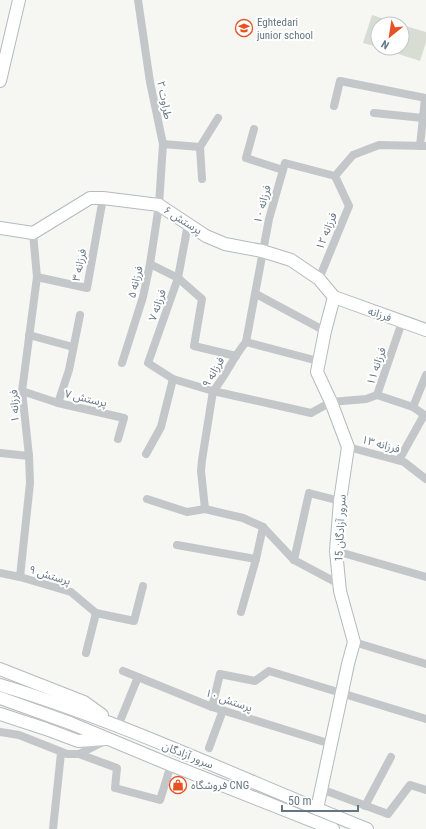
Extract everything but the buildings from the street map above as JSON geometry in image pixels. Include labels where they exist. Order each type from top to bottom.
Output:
[{"type":"street","points":[[0,81],[19,0]]},
{"type":"street","name":"طراوت ۲","points":[[138,0],[150,82],[163,144],[159,205]]},
{"type":"street","points":[[254,129],[246,158],[284,167],[335,176],[353,155],[379,145],[423,146],[423,118],[426,98],[340,81],[334,106]]},
{"type":"street","points":[[374,113],[423,118]]},
{"type":"street","points":[[202,179],[200,147],[218,118]]},
{"type":"street","points":[[163,144],[200,147]]},
{"type":"street","name":"فرزانه ۱۰","points":[[262,251],[269,219],[284,167]]},
{"type":"street","name":"فرزانه ۱۲","points":[[319,279],[349,206],[335,176]]},
{"type":"street","name":"پرستش ۶","points":[[33,233],[90,198],[103,198],[159,205],[206,236],[225,244],[262,251],[290,260],[319,279],[334,298]]},
{"type":"street","name":"فرزانه ۳","points":[[37,277],[87,288],[103,198]]},
{"type":"street","name":"فرزانه ۵","points":[[122,363],[143,297],[150,264],[159,205]]},
{"type":"street","name":"فرزانه ۷","points":[[173,379],[148,362],[178,278],[188,224]]},
{"type":"street","points":[[0,228],[33,233]]},
{"type":"street","name":"فرزانه ۱","points":[[20,577],[30,483],[29,456],[22,391],[37,277],[33,233]]},
{"type":"street","name":"فرزانه ۹","points":[[205,509],[201,471],[213,391],[220,383],[246,342],[256,294],[262,251]]},
{"type":"street","points":[[150,264],[178,278],[202,299],[194,346],[236,356]]},
{"type":"street","points":[[256,294],[325,331]]},
{"type":"street","name":"فرزانه","points":[[334,298],[426,330]]},
{"type":"street","name":"سرور آزادگان 15","points":[[334,298],[318,361],[317,372],[331,402],[348,447],[340,501],[336,551],[342,602],[354,642]]},
{"type":"street","points":[[58,403],[69,370],[80,315]]},
{"type":"street","name":"فرزانه ۱۱","points":[[331,402],[366,399],[377,395],[402,322]]},
{"type":"street","points":[[29,335],[73,347]]},
{"type":"street","points":[[246,342],[318,361]]},
{"type":"street","points":[[413,407],[426,375]]},
{"type":"street","points":[[146,454],[161,428],[173,379],[213,391],[310,413],[331,402]]},
{"type":"street","name":"پرستش ۷","points":[[22,391],[58,403],[124,418],[118,439]]},
{"type":"street","points":[[377,395],[413,407],[425,415],[399,460]]},
{"type":"street","name":"فرزانه ۱۳","points":[[348,447],[399,460],[408,464],[426,479]]},
{"type":"street","points":[[0,453],[29,456]]},
{"type":"street","points":[[294,560],[309,493],[340,501]]},
{"type":"street","points":[[147,499],[187,512],[205,509],[243,518],[264,527],[294,560],[339,584]]},
{"type":"street","points":[[241,612],[264,527]]},
{"type":"street","points":[[177,545],[256,559]]},
{"type":"street","points":[[336,551],[426,577]]},
{"type":"street","name":"پرستش ۹","points":[[0,573],[20,577],[71,592],[96,613],[134,621],[143,586]]},
{"type":"street","points":[[86,654],[96,613]]},
{"type":"street","points":[[316,809],[354,642],[426,664]]},
{"type":"street","points":[[0,669],[84,702],[118,726],[138,677]]},
{"type":"street","name":"پرستش ۱۰","points":[[123,671],[212,707],[331,744]]},
{"type":"street","points":[[212,707],[220,674],[255,681],[269,671],[426,719]]},
{"type":"street","name":"سرور آزادگان","points":[[0,685],[118,726],[367,829]]},
{"type":"street","name":"سرور آزادگان","points":[[0,698],[70,723],[314,825],[333,829]]},
{"type":"street","points":[[209,748],[223,710]]},
{"type":"street","points":[[0,714],[46,728],[78,741],[109,739]]},
{"type":"street","points":[[0,732],[19,735],[61,753],[79,754],[117,768],[115,788],[160,800],[171,765]]},
{"type":"street","points":[[79,754],[109,739]]},
{"type":"street","points":[[53,829],[61,753]]},
{"type":"street","points":[[365,806],[391,757]]},
{"type":"street","points":[[321,789],[388,814],[410,785],[426,790]]},
{"type":"shaded area","points":[[370,21],[370,45],[363,43]]},
{"type":"shaded area","points":[[410,27],[426,32],[426,42],[420,61],[405,56],[410,56]]},
{"type":"place","name":"Eghtedari junior school","points":[[244,28]]},
{"type":"place","name":"فروشگاه CNG","points":[[178,785]]}]
